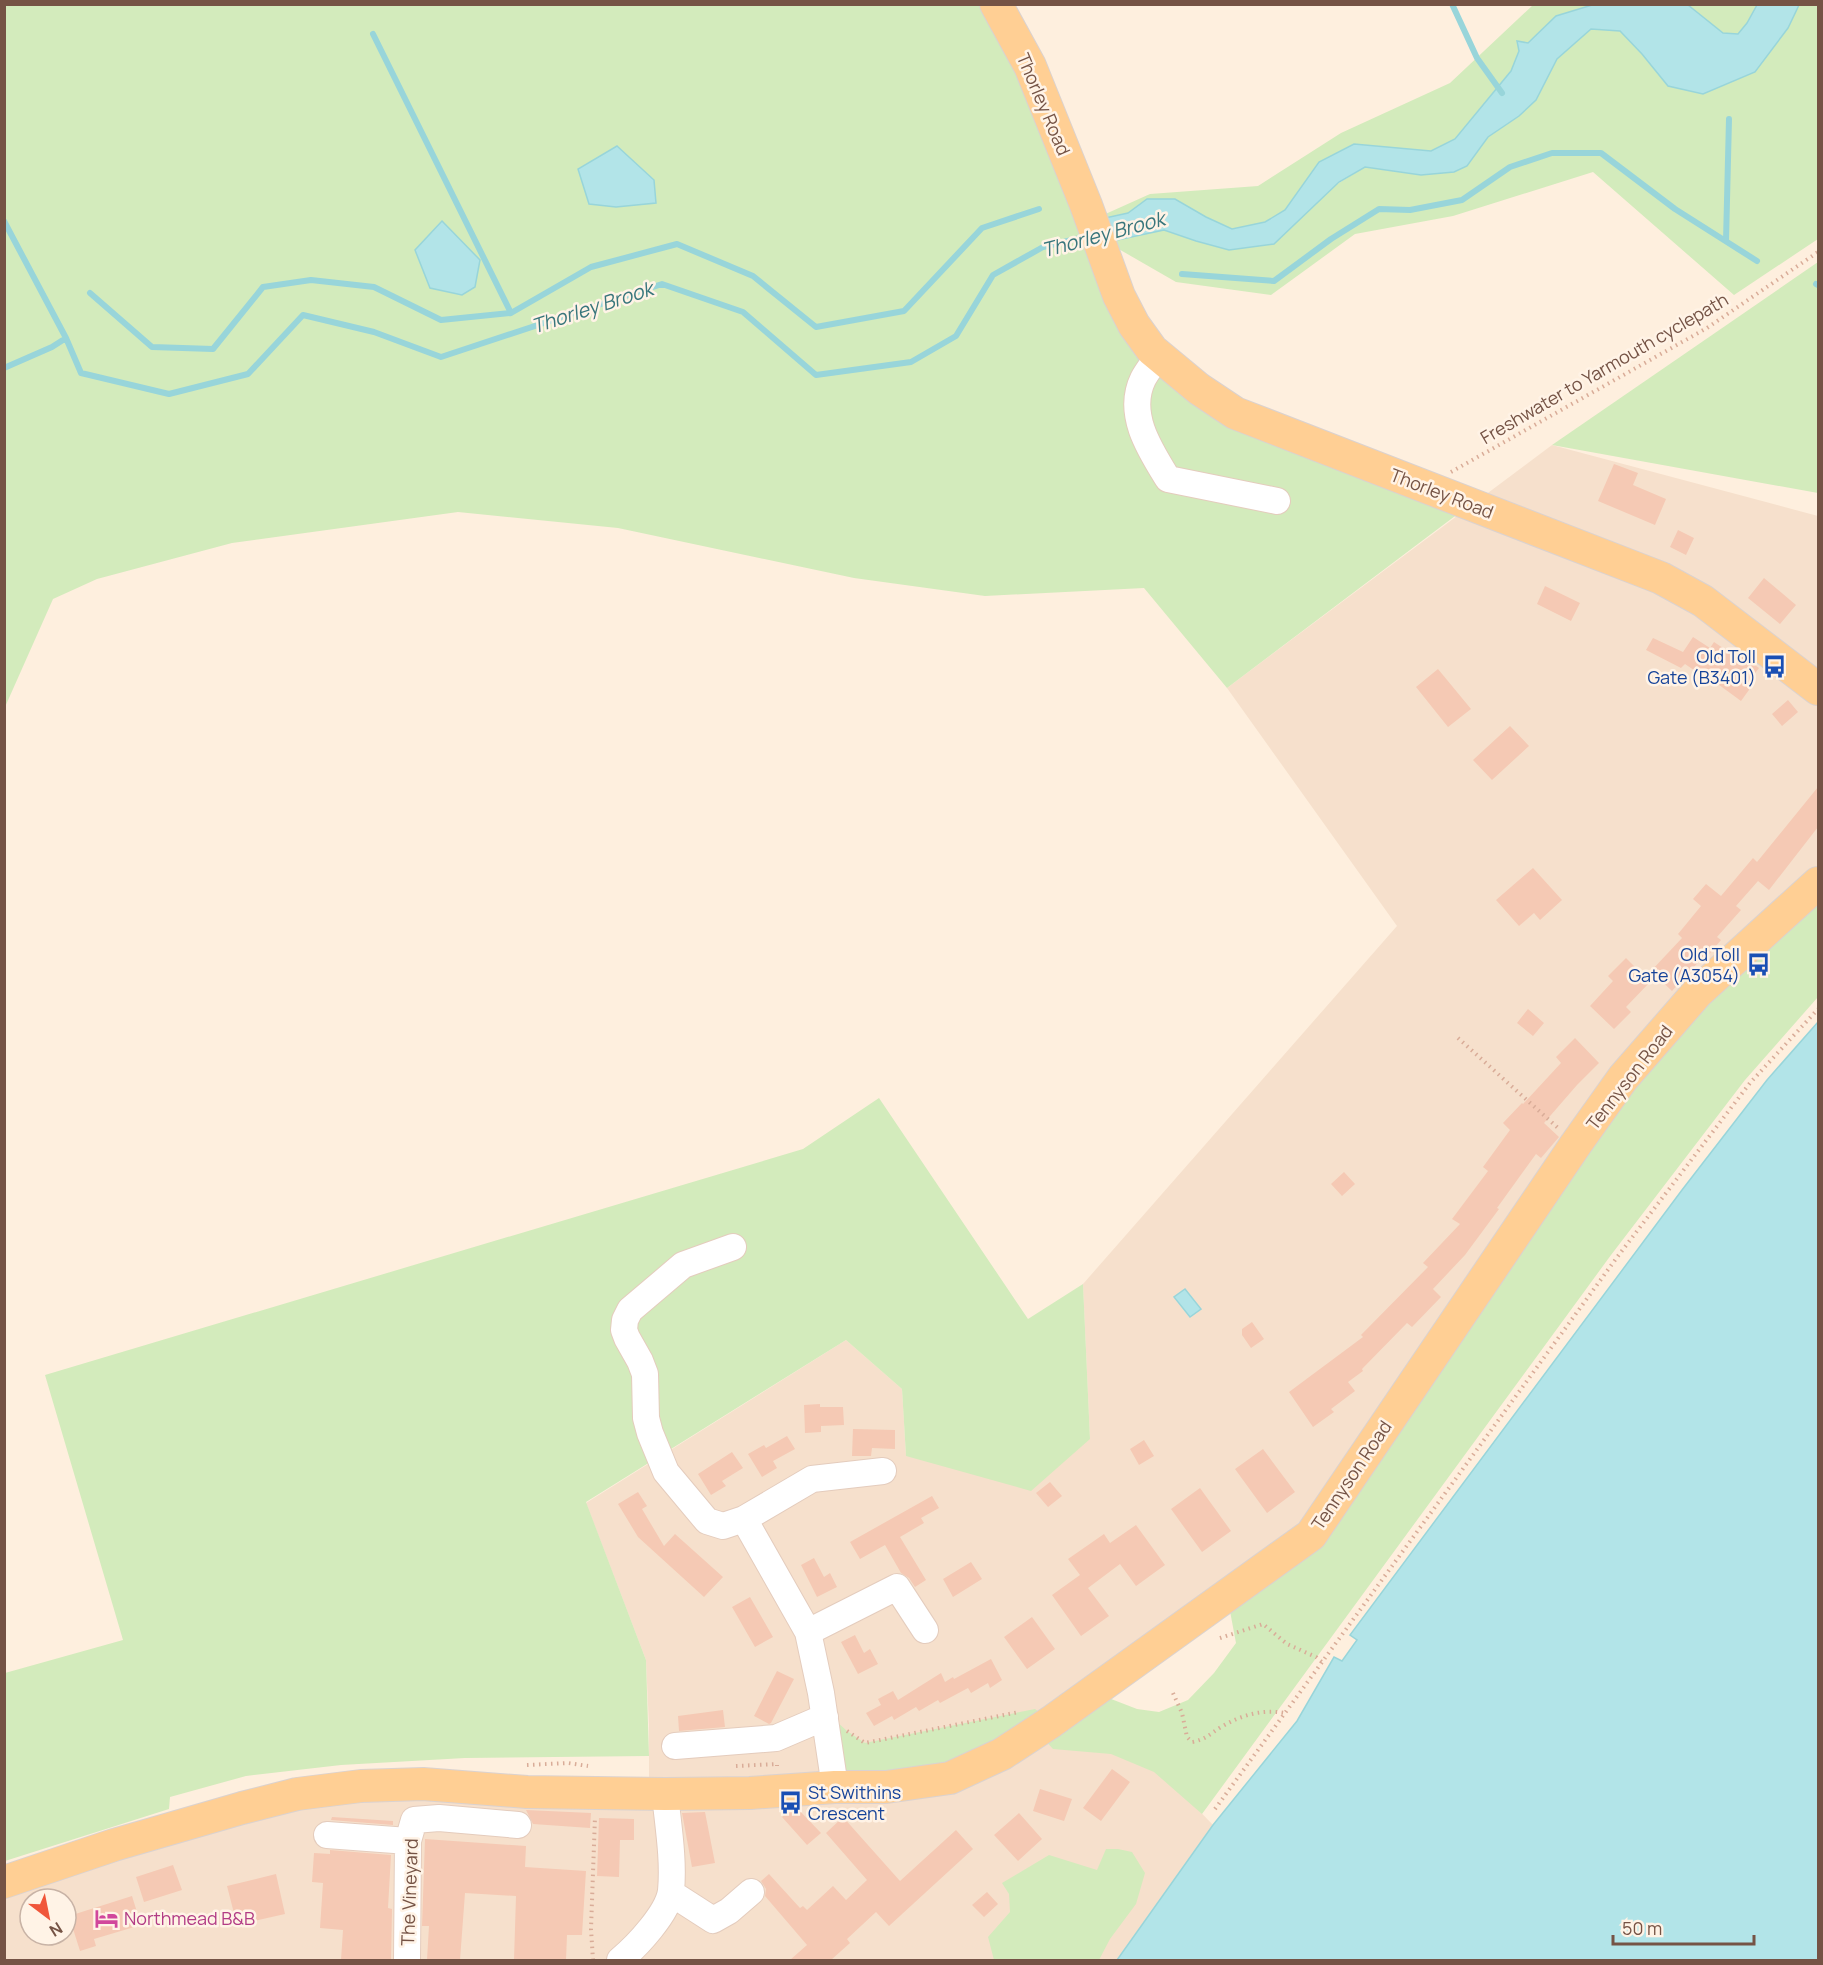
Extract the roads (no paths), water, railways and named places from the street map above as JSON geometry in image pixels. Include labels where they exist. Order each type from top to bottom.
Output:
[{"type":"main road","name":"Thorley Road","points":[[996,4],[1030,66],[1086,205],[1119,296],[1134,325],[1159,356],[1199,389],[1235,413],[1661,578],[1703,601],[1818,689]]},
{"type":"main road","name":"Tennyson Road","points":[[4,1882],[114,1845],[297,1794],[361,1786],[423,1784],[527,1792],[665,1794],[886,1787],[950,1778],[1002,1754],[1051,1722],[1311,1535],[1623,1078],[1697,993],[1818,883]]},
{"type":"street","points":[[1159,356],[1143,379],[1136,399],[1137,417],[1154,456],[1168,479],[1277,501]]},
{"type":"street","points":[[733,1247],[683,1265],[672,1272],[630,1310],[625,1320],[624,1330],[645,1374],[646,1418],[655,1448],[666,1472],[707,1521],[723,1526],[744,1519],[812,1479],[883,1471]]},
{"type":"street","points":[[744,1519],[808,1632],[835,1787]]},
{"type":"street","points":[[808,1632],[897,1587],[925,1630]]},
{"type":"street","points":[[675,1746],[776,1738],[824,1714]]},
{"type":"street","points":[[620,1960],[656,1923],[671,1893],[665,1794]]},
{"type":"street","name":"The Vineyard","points":[[407,1960],[408,1841],[414,1820],[439,1818],[518,1825]]},
{"type":"street","points":[[327,1836],[408,1841]]},
{"type":"street","points":[[671,1893],[713,1920],[729,1911],[751,1892]]},
{"type":"water","points":[[1592,5],[1688,5],[1723,33],[1738,34],[1757,5],[1799,5],[1788,28],[1755,72],[1703,94],[1668,86],[1620,31],[1591,29],[1557,59],[1536,100],[1519,116],[1488,137],[1467,166],[1454,172],[1421,175],[1365,167],[1339,182],[1274,244],[1229,250],[1164,230],[1113,241],[1105,218],[1128,213],[1147,199],[1175,199],[1232,229],[1265,222],[1285,210],[1319,162],[1354,144],[1431,151],[1455,139],[1511,71],[1519,51],[1517,41],[1528,43],[1556,16]]},
{"type":"water","points":[[617,146],[654,180],[656,203],[616,207],[589,204],[578,169]]},
{"type":"water","points":[[442,221],[480,260],[475,287],[462,295],[430,288],[415,250]]},
{"type":"water","points":[[1818,1022],[1818,1960],[1117,1960],[1213,1825],[1297,1721],[1334,1657],[1342,1661],[1357,1640],[1350,1635],[1682,1190],[1767,1080]]},
{"type":"water","points":[[1185,1289],[1201,1309],[1190,1317],[1174,1297]]},
{"type":"waterway","points":[[1452,4],[1477,58],[1502,93]]},
{"type":"waterway","points":[[373,34],[511,313]]},
{"type":"waterway","points":[[1726,241],[1729,119]]},
{"type":"waterway","points":[[1182,274],[1274,281],[1331,239],[1379,209],[1410,210],[1462,200],[1510,167],[1552,153],[1601,153],[1675,209],[1757,261]]},
{"type":"waterway","points":[[90,293],[152,347],[213,349],[263,287],[311,280],[374,287],[441,320],[511,313],[591,267],[677,244],[753,276],[816,327],[904,311],[982,228],[1039,209]]},
{"type":"waterway","name":"Thorley Brook","points":[[4,221],[66,338],[81,373],[169,394],[248,374],[303,315],[374,332],[441,357],[662,284],[743,312],[816,375],[911,362],[956,336],[993,275],[1043,247],[1088,236]]},
{"type":"waterway","points":[[4,368],[52,347],[66,338]]},
{"type":"place","name":"Old Toll Gate (B3401)","points":[[1774,666]]},
{"type":"place","name":"Old Toll Gate (A3054)","points":[[1758,964]]},
{"type":"place","name":"St Swithins Crescent","points":[[790,1802]]},
{"type":"place","name":"Northmead B&B","points":[[106,1918]]}]
